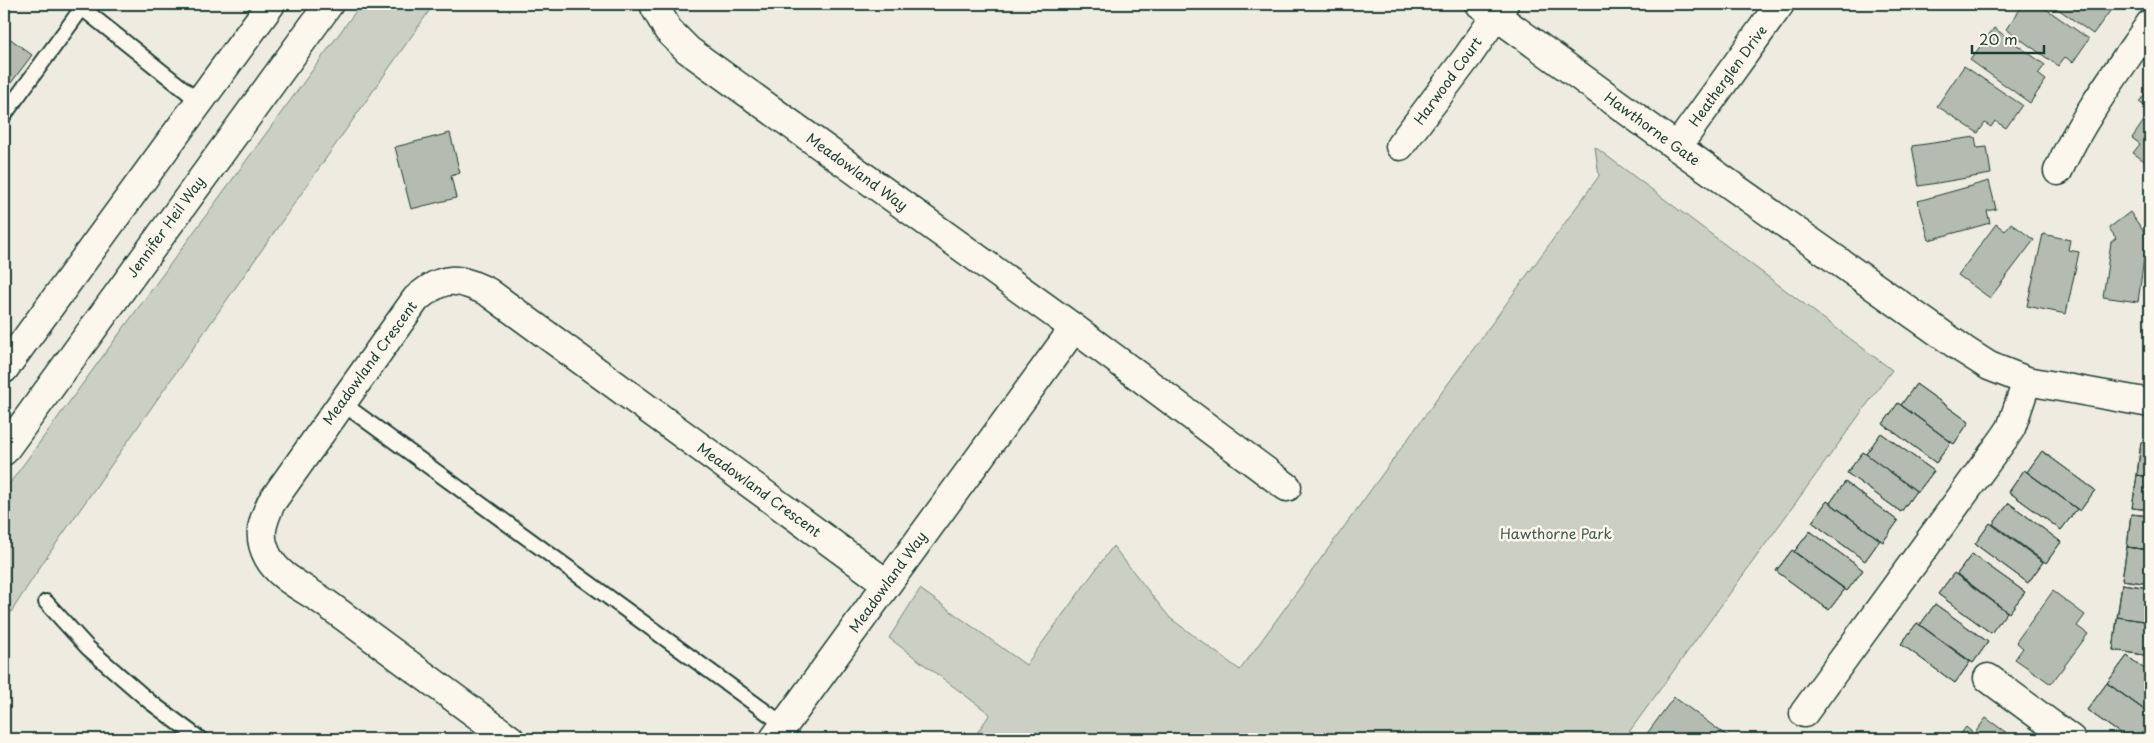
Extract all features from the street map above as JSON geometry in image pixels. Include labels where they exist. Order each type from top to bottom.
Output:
[{"type":"street","points":[[4,369],[271,4]]},
{"type":"street","name":"Jennifer Heil Way","points":[[4,451],[329,4]]},
{"type":"street","name":"Meadowland Way","points":[[656,4],[655,7],[668,30],[688,50],[1074,328],[1287,487]]},
{"type":"street","name":"Heatherglen Drive","points":[[1677,147],[1780,4]]},
{"type":"street","name":"Hawthorne Gate","points":[[1493,7],[1677,147],[1825,253],[1989,366],[2027,381],[2147,402]]},
{"type":"street","name":"Harwood Court","points":[[1400,146],[1472,51],[1493,7]]},
{"type":"street","points":[[2058,171],[2094,104],[2150,24]]},
{"type":"street","name":"Meadowland Crescent","points":[[510,739],[324,602],[283,575],[268,558],[260,537],[264,519],[271,503],[416,299],[430,286],[447,280],[466,281],[488,292],[886,584]]},
{"type":"street","name":"Meadowland Way","points":[[779,732],[1074,328]]},
{"type":"street","points":[[1804,713],[2005,437],[2011,428],[2027,381]]},
{"type":"street","points":[[1988,678],[2071,739]]},
{"type":"lane","points":[[4,115],[83,6],[200,102]]},
{"type":"lane","points":[[342,402],[779,732]]},
{"type":"lane","points":[[46,602],[88,648],[149,701],[200,739]]},
{"type":"green space","points":[[361,4],[434,4],[44,561],[4,623],[4,491]]},
{"type":"green space","name":"Hawthorne Park","points":[[1595,147],[1892,370],[1624,739],[973,739],[990,714],[889,638],[920,589],[1026,665],[1113,546],[1170,618],[1240,670],[1599,176]]},
{"type":"building","points":[[2024,4],[2039,4],[2089,39],[2073,62],[2065,57],[2058,66],[2006,29]]},
{"type":"building","points":[[2051,4],[2103,4],[2101,6],[2110,11],[2093,34]]},
{"type":"building","points":[[1994,28],[2045,65],[2038,74],[2046,80],[2030,103],[1970,60]]},
{"type":"building","points":[[4,34],[32,55],[5,91],[4,91]]},
{"type":"building","points":[[1964,66],[2022,105],[2006,128],[1995,121],[1991,127],[1985,123],[1978,133],[1937,106]]},
{"type":"building","points":[[2150,87],[2150,110],[2139,102]]},
{"type":"building","points":[[2148,115],[2150,116],[2150,165],[2133,153],[2140,144],[2132,138]]},
{"type":"building","points":[[450,133],[460,173],[451,176],[456,198],[411,209],[395,147]]},
{"type":"building","points":[[1975,137],[1977,148],[1987,147],[1991,174],[1919,186],[1912,146]]},
{"type":"building","points":[[1989,181],[1996,209],[1987,211],[1990,223],[1929,240],[1918,201]]},
{"type":"building","points":[[2130,212],[2147,236],[2138,302],[2103,297],[2111,242],[2116,238],[2109,228]]},
{"type":"building","points":[[2011,223],[2034,240],[1990,298],[1958,275],[1996,224],[2005,231]]},
{"type":"building","points":[[2043,234],[2070,240],[2068,250],[2079,252],[2066,314],[2027,306]]},
{"type":"building","points":[[1916,384],[1969,422],[1954,444],[1901,405]]},
{"type":"building","points":[[1916,384],[1969,422],[1954,444],[1901,405]]},
{"type":"building","points":[[1898,403],[1951,442],[1936,463],[1883,424]]},
{"type":"building","points":[[1898,403],[1951,442],[1936,463],[1883,424]]},
{"type":"building","points":[[1881,433],[1934,471],[1901,512],[1847,473],[1863,452],[1866,454]]},
{"type":"building","points":[[1881,433],[1934,471],[1918,492],[1866,454]]},
{"type":"building","points":[[2141,442],[2150,443],[2150,477],[2137,475]]},
{"type":"building","points":[[2141,442],[2150,443],[2150,477],[2137,475]]},
{"type":"building","points":[[2042,451],[2095,490],[2080,511],[2027,472]]},
{"type":"building","points":[[2042,451],[2095,490],[2080,511],[2027,472]]},
{"type":"building","points":[[1863,452],[1916,491],[1901,512],[1847,473]]},
{"type":"building","points":[[2024,470],[2077,509],[2061,530],[2009,492]]},
{"type":"building","points":[[2024,470],[2077,509],[2061,530],[2009,492]]},
{"type":"building","points":[[2137,475],[2150,477],[2150,510],[2132,508]]},
{"type":"building","points":[[2137,475],[2150,477],[2150,510],[2132,508]]},
{"type":"building","points":[[1845,482],[1898,521],[1883,542],[1830,503]]},
{"type":"building","points":[[1845,482],[1898,521],[1883,542],[1830,503]]},
{"type":"building","points":[[1827,501],[1880,540],[1865,561],[1812,522]]},
{"type":"building","points":[[1827,501],[1880,540],[1865,561],[1812,522]]},
{"type":"building","points":[[2009,503],[2061,542],[2046,563],[1993,524]]},
{"type":"building","points":[[2009,503],[2061,542],[2046,563],[1993,524]]},
{"type":"building","points":[[2131,514],[2150,516],[2150,550],[2127,547]]},
{"type":"building","points":[[2131,514],[2150,516],[2150,550],[2127,547]]},
{"type":"building","points":[[1990,523],[2043,562],[2028,583],[1975,544]]},
{"type":"building","points":[[1990,523],[2043,562],[2028,583],[1975,544]]},
{"type":"building","points":[[1810,531],[1863,570],[1847,591],[1794,552]]},
{"type":"building","points":[[1810,531],[1863,570],[1847,591],[1794,552]]},
{"type":"building","points":[[2127,547],[2150,550],[2150,584],[2122,580]]},
{"type":"building","points":[[2127,547],[2150,550],[2150,584],[2122,580]]},
{"type":"building","points":[[1792,550],[1845,589],[1829,610],[1776,571]]},
{"type":"building","points":[[1792,550],[1845,589],[1829,610],[1776,571]]},
{"type":"building","points":[[1972,554],[2025,592],[2009,613],[1957,574]]},
{"type":"building","points":[[1972,554],[2025,592],[2009,613],[1957,574]]},
{"type":"building","points":[[1954,573],[2007,612],[1991,633],[1938,594]]},
{"type":"building","points":[[1954,573],[2007,612],[1991,633],[1938,594]]},
{"type":"building","points":[[2122,584],[2150,588],[2150,656],[2113,650]]},
{"type":"building","points":[[2122,584],[2150,588],[2150,622],[2117,617]]},
{"type":"building","points":[[2053,591],[2085,615],[2077,626],[2088,634],[2051,684],[2015,659],[2023,648],[2016,642]]},
{"type":"building","points":[[1935,604],[1988,642],[1973,663],[1920,625]]},
{"type":"building","points":[[1935,604],[1988,642],[1973,663],[1920,625]]},
{"type":"building","points":[[2117,617],[2150,622],[2150,656],[2113,650]]},
{"type":"building","points":[[1917,623],[1970,662],[1955,683],[1901,644]]},
{"type":"building","points":[[1917,623],[1970,662],[1955,683],[1901,644]]},
{"type":"building","points":[[2127,656],[2150,673],[2150,714],[2107,683]]},
{"type":"building","points":[[2127,656],[2150,673],[2150,714],[2107,683]]},
{"type":"building","points":[[2107,683],[2150,714],[2150,739],[2128,739],[2087,710]]},
{"type":"building","points":[[2107,683],[2150,714],[2150,739],[2128,739],[2087,710]]},
{"type":"building","points":[[1674,697],[1731,739],[1643,739]]},
{"type":"building","points":[[1986,718],[2011,736],[2009,739],[1957,739],[1966,727],[1974,734]]}]
